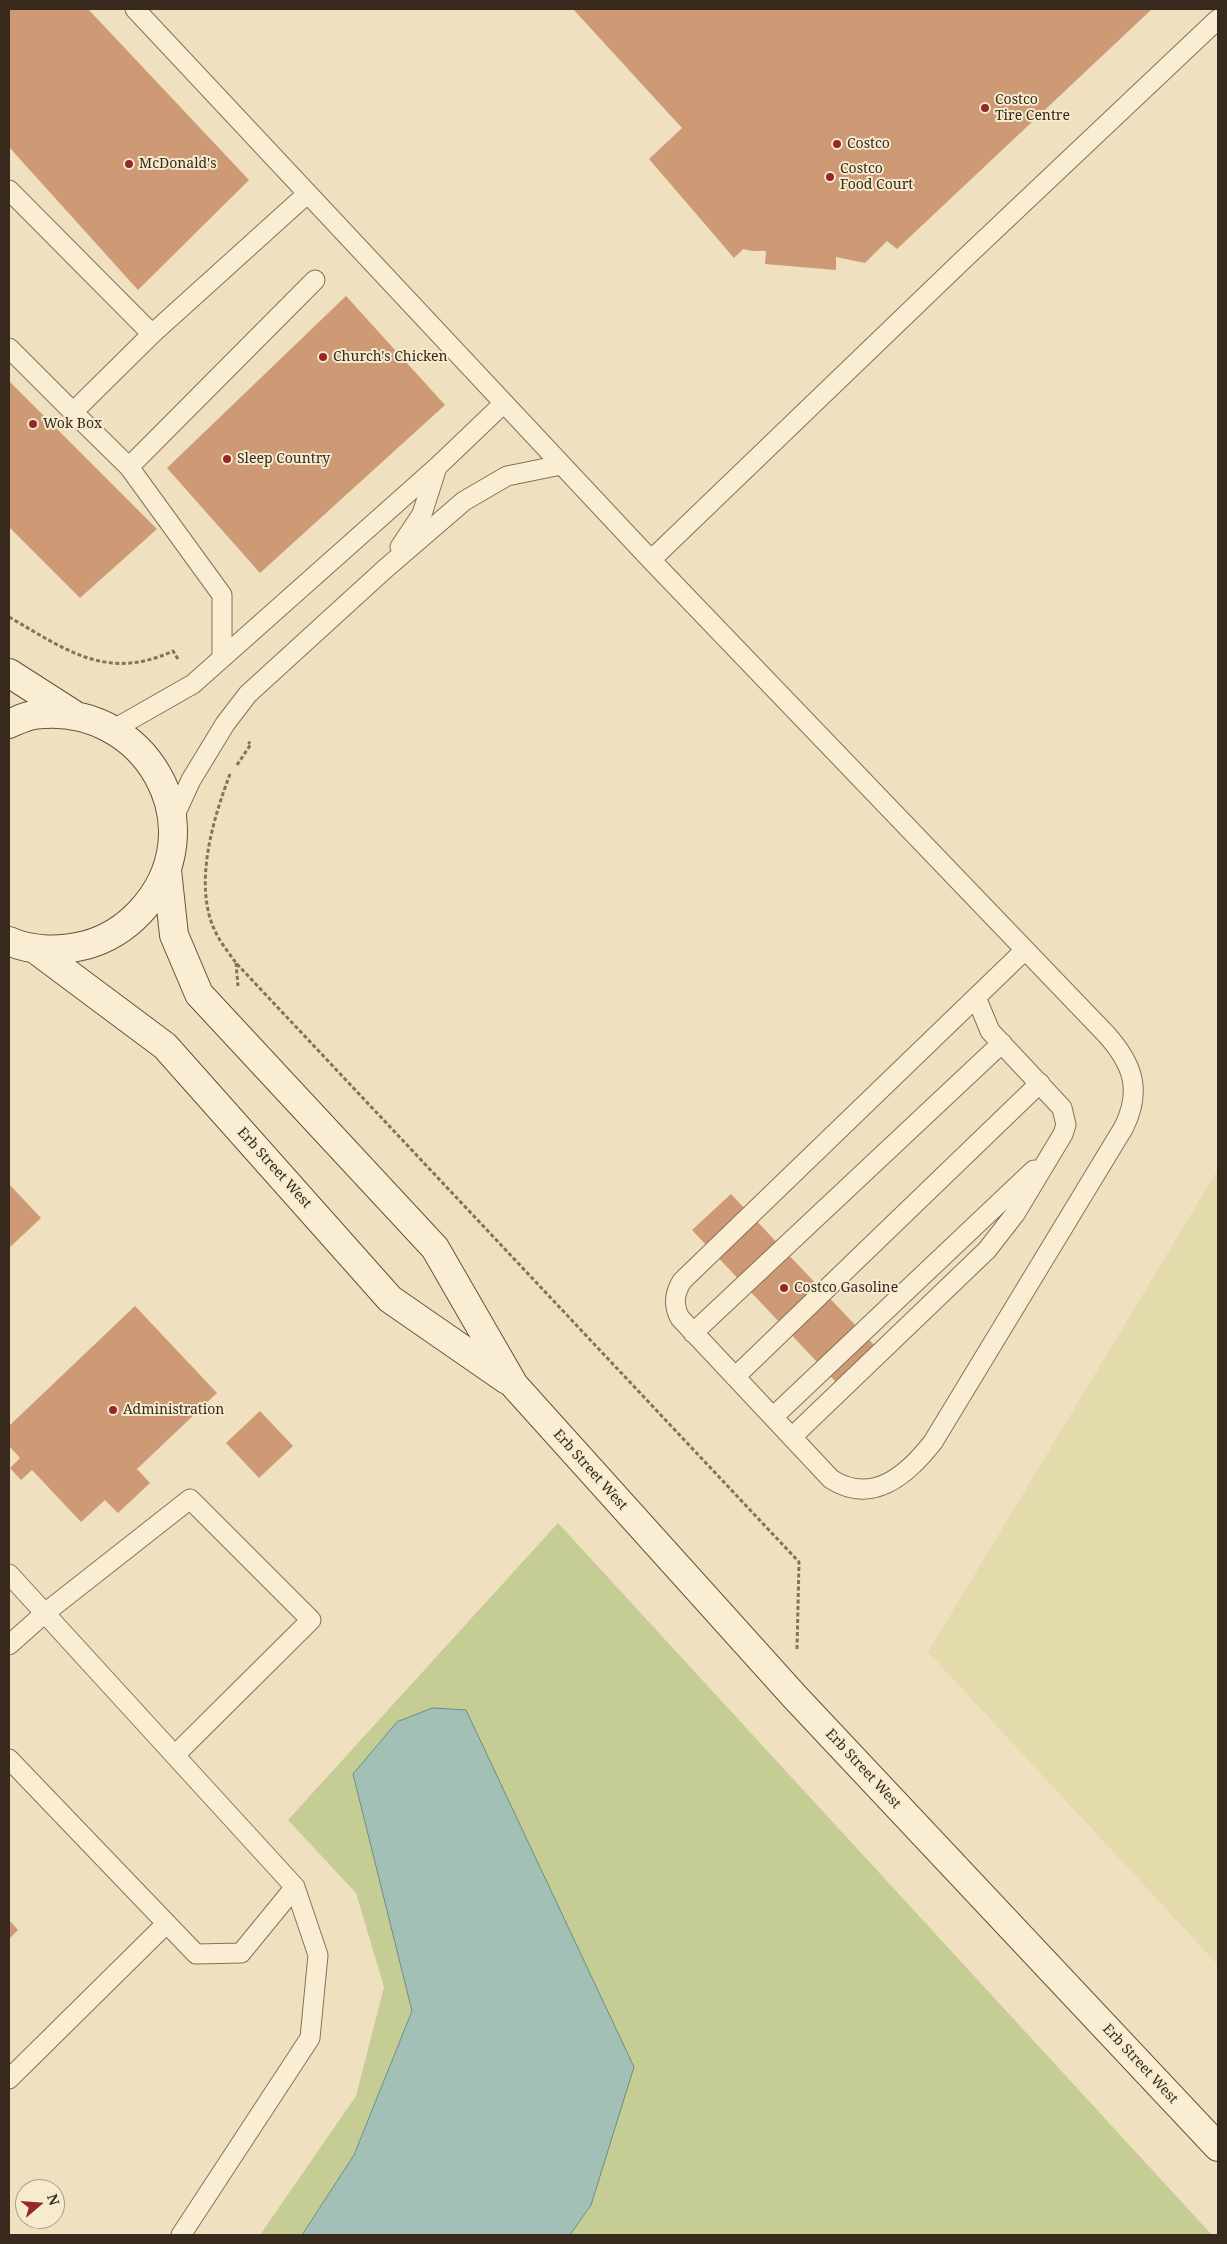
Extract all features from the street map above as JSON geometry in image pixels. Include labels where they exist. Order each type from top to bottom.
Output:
[{"type":"main road","points":[[9,673],[73,714],[94,720],[114,729],[143,752],[163,783],[173,819],[173,845],[167,870],[152,900],[129,924],[101,941],[69,950],[16,944]]},
{"type":"main road","points":[[9,724],[32,715],[73,714]]},
{"type":"main road","name":"Erb Street West","points":[[167,870],[174,935],[199,994],[435,1248],[514,1385],[795,1697],[1218,2147]]},
{"type":"main road","name":"Erb Street West","points":[[16,944],[165,1046],[390,1299],[514,1385]]},
{"type":"lane","points":[[135,9],[561,465],[1106,1034],[1123,1055],[1129,1066],[1134,1093],[1133,1106],[1124,1127],[933,1442],[917,1462],[903,1474],[887,1483],[871,1489],[855,1490],[842,1486],[832,1479],[680,1318],[676,1310],[677,1290],[682,1281],[1025,950]]},
{"type":"lane","points":[[651,560],[925,296],[1218,19]]},
{"type":"lane","points":[[9,190],[152,334]]},
{"type":"lane","points":[[73,412],[152,334],[307,194]]},
{"type":"lane","points":[[129,468],[315,280]]},
{"type":"lane","points":[[9,348],[129,468],[222,595],[222,657]]},
{"type":"lane","points":[[114,729],[193,684],[437,467],[504,403]]},
{"type":"lane","points":[[173,819],[191,780],[225,724],[248,694],[385,569],[464,500],[507,476],[561,465]]},
{"type":"lane","points":[[385,569],[422,514],[437,467]]},
{"type":"lane","points":[[792,1437],[987,1250],[1015,1214],[1052,1153],[1066,1125],[1062,1108],[990,1031],[976,997]]},
{"type":"lane","points":[[693,1333],[1002,1044]]},
{"type":"lane","points":[[735,1377],[1040,1083]]},
{"type":"lane","points":[[773,1416],[1052,1153]]},
{"type":"lane","points":[[9,1645],[45,1613],[190,1499],[311,1620],[175,1755]]},
{"type":"lane","points":[[9,1574],[296,1887],[318,1955],[310,2038],[181,2235]]},
{"type":"lane","points":[[9,1759],[196,1954],[241,1953],[296,1887]]},
{"type":"lane","points":[[9,2079],[166,1924]]},
{"type":"path","points":[[9,617],[73,653],[105,663],[131,664],[155,659],[172,651],[183,666]]},
{"type":"path","points":[[236,766],[251,744],[245,740]]},
{"type":"path","points":[[231,773],[216,811],[208,851],[206,883],[209,914],[215,932],[236,963],[799,1562],[795,1697]]},
{"type":"shaded area","points":[[1218,1169],[1218,1965],[928,1652]]},
{"type":"green space","points":[[558,1523],[1212,2235],[570,2235],[591,2205],[354,1774],[412,2011],[354,2155],[302,2235],[260,2235],[356,2096],[384,1987],[356,1893],[288,1820]]},
{"type":"water","points":[[433,1708],[466,1710],[634,2067],[591,2205],[570,2235],[302,2235],[354,2155],[412,2011],[353,1774],[397,1722]]},
{"type":"building","name":"McDonald's","points":[[9,9],[88,9],[249,180],[138,290],[9,147]]},
{"type":"building","name":"Costco","points":[[573,9],[1152,9],[897,249],[887,241],[865,263],[836,257],[836,270],[765,264],[766,251],[743,249],[734,258],[649,159],[682,128]]},
{"type":"building","points":[[346,296],[445,405],[260,573],[167,468]]},
{"type":"building","points":[[9,381],[157,529],[80,598],[9,527]]},
{"type":"building","points":[[9,1184],[41,1218],[9,1248]]},
{"type":"building","name":"Costco Gasoline","points":[[731,1194],[876,1347],[837,1383],[692,1230]]},
{"type":"building","name":"Administration","points":[[135,1306],[217,1393],[137,1469],[150,1483],[118,1513],[105,1500],[81,1522],[32,1470],[21,1480],[10,1468],[20,1458],[9,1446],[9,1426]]},
{"type":"building","points":[[260,1411],[293,1446],[259,1478],[226,1443]]},
{"type":"building","points":[[9,1920],[18,1930],[9,1939]]},
{"type":"place","name":"Costco Tire Centre","points":[[985,108]]},
{"type":"place","name":"Costco","points":[[837,144]]},
{"type":"place","name":"McDonald's","points":[[129,164]]},
{"type":"place","name":"Costco Food Court","points":[[830,177]]},
{"type":"place","name":"Church's Chicken","points":[[323,357]]},
{"type":"place","name":"Wok Box","points":[[33,424]]},
{"type":"place","name":"Sleep Country","points":[[227,459]]},
{"type":"place","name":"Costco Gasoline","points":[[784,1288]]},
{"type":"place","name":"Administration","points":[[113,1410]]}]
